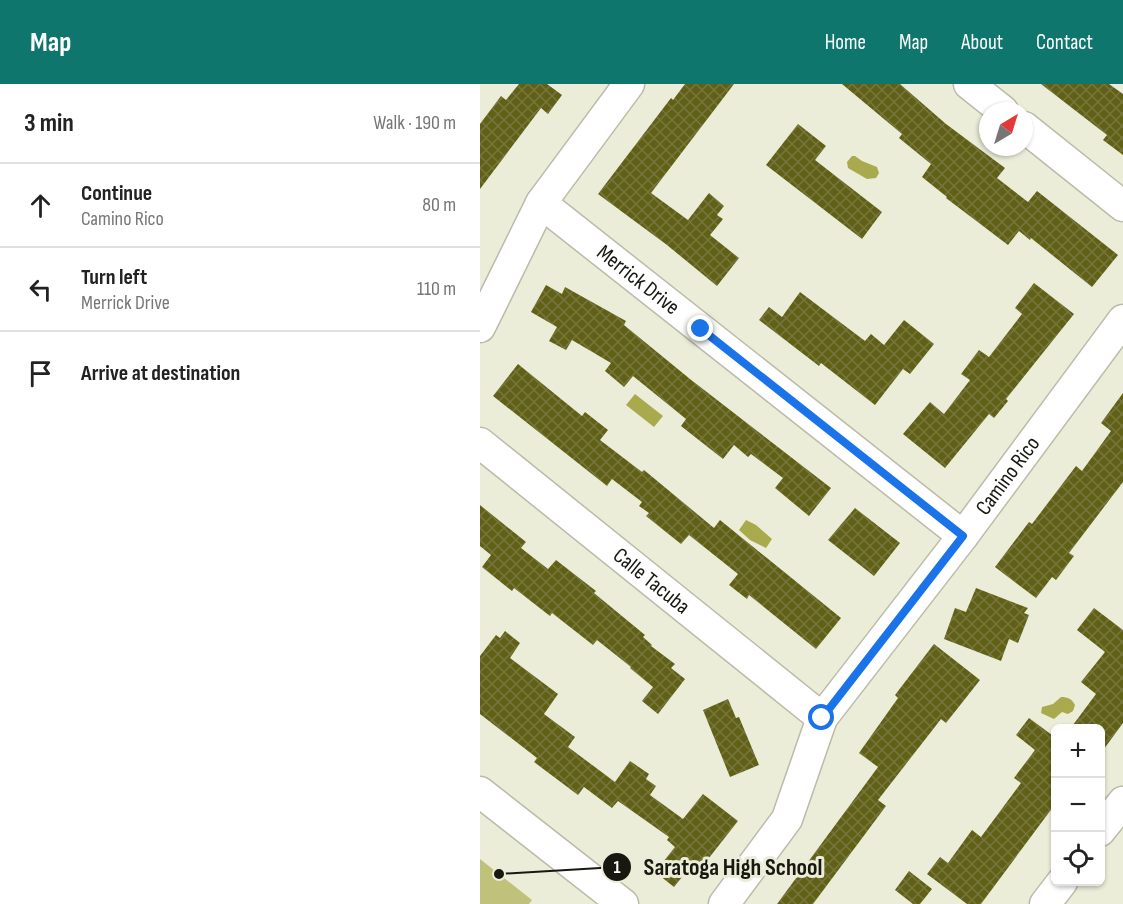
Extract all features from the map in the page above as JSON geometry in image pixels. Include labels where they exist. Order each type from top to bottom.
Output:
[{"type":"street","points":[[480,327],[541,203],[629,84]]},
{"type":"street","points":[[969,84],[992,102]]},
{"type":"street","points":[[1033,135],[1123,206]]},
{"type":"street","name":"Merrick Drive","points":[[541,203],[963,536]]},
{"type":"street","name":"Camino Rico","points":[[724,904],[787,819],[822,718],[963,536],[1123,320]]},
{"type":"street","name":"Calle Tacuba","points":[[480,443],[822,718]]},
{"type":"street","points":[[480,792],[623,904]]},
{"type":"street","points":[[1105,826],[1123,802]]},
{"type":"street","points":[[1045,904],[1059,886]]},
{"type":"green space","points":[[480,859],[532,900],[529,904],[480,904]]},
{"type":"shaded area","points":[[852,156],[877,167],[879,173],[876,178],[867,179],[848,168],[847,162]]},
{"type":"shaded area","points":[[635,394],[663,416],[654,427],[626,405]]},
{"type":"shaded area","points":[[746,520],[756,525],[772,539],[766,548],[750,540],[739,530]]},
{"type":"shaded area","points":[[1061,697],[1073,701],[1075,705],[1073,711],[1068,714],[1062,712],[1054,719],[1041,713],[1042,707],[1053,704]]},
{"type":"building","points":[[519,84],[547,84],[562,95],[548,114],[541,108],[480,189],[480,124],[501,96],[506,100]]},
{"type":"building","points":[[685,84],[734,84],[651,193],[688,220],[709,193],[724,206],[717,215],[723,219],[710,235],[739,258],[717,286],[667,245],[598,194],[671,98],[673,100]]},
{"type":"building","points":[[842,84],[900,84],[946,124],[979,149],[979,156],[989,156],[1005,168],[997,178],[1028,202],[1037,191],[1118,255],[1092,287],[1019,231],[1008,245],[922,177],[931,164],[899,138],[902,134]]},
{"type":"building","points":[[1041,84],[1109,84],[1123,94],[1123,155],[1103,140],[1107,135]]},
{"type":"building","points":[[798,124],[826,146],[815,160],[882,212],[862,239],[766,165]]},
{"type":"building","points":[[1034,283],[1074,314],[1006,399],[1008,401],[994,418],[989,414],[945,468],[903,434],[930,402],[944,414],[970,380],[961,374],[979,350],[989,357],[1022,314],[1015,308]]},
{"type":"building","points":[[546,285],[562,294],[565,287],[626,321],[624,325],[690,379],[831,488],[809,516],[775,488],[783,478],[751,454],[748,457],[734,445],[723,459],[681,426],[686,419],[633,376],[624,387],[605,371],[611,363],[572,340],[566,350],[549,341],[557,327],[531,312]]},
{"type":"building","points":[[800,292],[865,341],[871,334],[884,345],[904,320],[934,344],[910,374],[903,369],[875,405],[821,363],[819,366],[759,320],[769,307],[782,317]]},
{"type":"building","points":[[518,364],[582,416],[585,412],[608,430],[600,440],[642,472],[644,470],[714,528],[720,520],[841,618],[816,649],[749,595],[747,599],[729,585],[738,574],[689,535],[681,544],[646,516],[649,513],[639,506],[642,502],[612,479],[607,486],[493,396]]},
{"type":"building","points":[[1123,393],[1123,482],[1069,553],[1074,556],[1056,580],[1052,577],[1036,598],[995,567],[1029,522],[1032,524],[1076,466],[1082,471],[1111,431],[1101,423]]},
{"type":"building","points":[[480,505],[526,542],[521,548],[548,569],[556,560],[596,591],[594,593],[645,635],[643,637],[651,646],[675,664],[671,668],[685,679],[658,714],[642,701],[653,687],[631,667],[597,640],[593,645],[552,613],[550,616],[514,588],[512,591],[482,567],[491,555],[480,546]]},
{"type":"building","points":[[855,508],[900,543],[874,576],[828,540]]},
{"type":"building","points":[[976,588],[1028,608],[1024,613],[1029,615],[1018,643],[1009,639],[1001,661],[944,639],[955,608],[966,612]]},
{"type":"building","points":[[1094,608],[1123,630],[1123,723],[1105,748],[1105,724],[1074,724],[1096,694],[1081,682],[1105,652],[1077,630]]},
{"type":"building","points":[[505,631],[520,643],[510,658],[558,694],[544,714],[575,737],[568,747],[615,782],[630,761],[649,774],[646,779],[656,786],[650,795],[683,819],[703,794],[738,821],[694,877],[687,871],[674,887],[655,872],[675,847],[667,840],[669,837],[618,801],[612,808],[584,787],[578,795],[534,762],[537,758],[480,714],[480,656],[496,635],[500,638]]},
{"type":"building","points":[[934,644],[980,680],[946,723],[941,719],[878,800],[886,806],[813,904],[777,904],[878,767],[859,753],[898,698],[895,695]]},
{"type":"building","points":[[728,699],[736,718],[739,717],[759,765],[730,777],[703,710]]},
{"type":"building","points":[[1029,718],[1051,734],[1051,810],[981,904],[967,904],[927,874],[940,857],[948,863],[972,830],[981,837],[1021,783],[1014,778],[1035,750],[1016,735]]},
{"type":"building","points":[[909,871],[932,889],[920,904],[913,904],[895,890]]},
{"type":"place","name":"Saratoga High School","points":[[499,874]]},
{"type":"route","points":[[701,329],[963,536],[822,718]]}]
